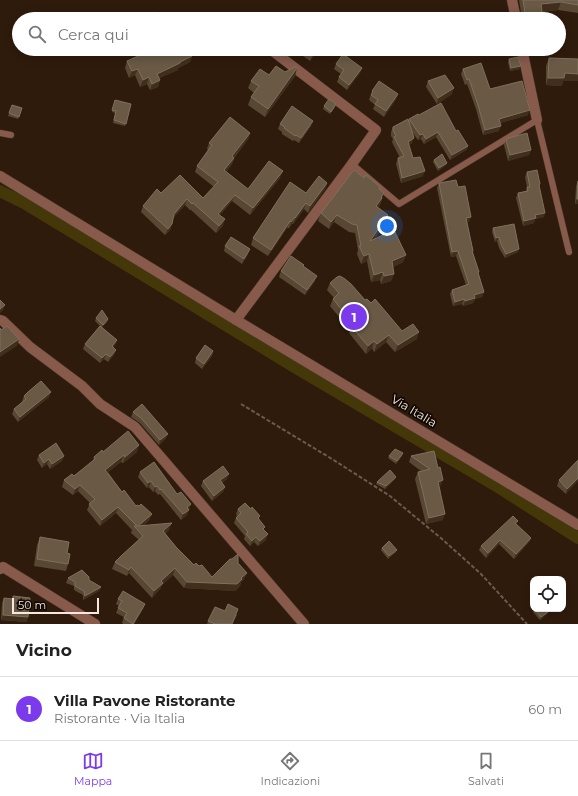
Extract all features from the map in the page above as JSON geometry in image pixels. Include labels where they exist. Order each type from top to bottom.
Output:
[{"type":"street","points":[[512,0],[515,12]]},
{"type":"street","points":[[236,320],[376,130],[279,56]]},
{"type":"street","points":[[523,56],[537,120]]},
{"type":"street","name":"Via Italia","points":[[0,176],[236,320],[578,525]]},
{"type":"street","points":[[0,320],[3,321],[30,347],[82,386],[100,404],[135,427],[304,624]]},
{"type":"street","points":[[0,569],[3,567],[95,624]]},
{"type":"lane","points":[[352,164],[399,204],[537,120],[569,252]]},
{"type":"lane","points":[[0,133],[11,135]]},
{"type":"path","points":[[241,404],[390,496],[481,574],[527,624]]},
{"type":"building","points":[[523,0],[578,0],[578,5],[561,2],[541,4],[542,12],[525,12]]},
{"type":"building","points":[[138,56],[192,56],[157,74],[160,80],[152,84],[149,77],[143,80],[138,69],[132,71],[127,61]]},
{"type":"building","points":[[342,56],[346,56],[362,68],[349,85],[339,77],[344,70],[336,64]]},
{"type":"building","points":[[518,57],[521,66],[511,68],[509,59]]},
{"type":"building","points":[[549,58],[578,59],[578,74],[565,73],[564,78],[548,78]]},
{"type":"building","points":[[481,63],[490,89],[522,81],[530,110],[499,119],[501,126],[485,130],[469,79],[467,80],[463,69]]},
{"type":"building","points":[[276,66],[285,72],[295,67],[297,68],[268,109],[251,97],[259,86],[251,81],[260,69],[269,75]]},
{"type":"building","points":[[445,75],[454,88],[438,98],[428,81]]},
{"type":"building","points":[[379,81],[398,94],[386,111],[375,104],[378,100],[371,95]]},
{"type":"building","points":[[329,99],[336,104],[331,112],[324,106]]},
{"type":"building","points":[[115,100],[131,104],[126,124],[114,120],[116,111],[112,110]]},
{"type":"building","points":[[441,103],[456,131],[458,130],[468,146],[452,155],[438,132],[426,139],[423,134],[420,135],[409,119]]},
{"type":"building","points":[[12,105],[22,108],[19,117],[9,113]]},
{"type":"building","points":[[292,106],[313,121],[301,138],[296,135],[295,136],[280,124]]},
{"type":"building","points":[[230,117],[250,133],[232,156],[234,158],[224,170],[248,189],[269,161],[283,171],[253,208],[235,195],[218,214],[225,219],[219,226],[187,199],[174,214],[172,224],[168,229],[143,206],[157,189],[161,193],[180,175],[203,198],[218,182],[197,166],[212,145],[209,143]]},
{"type":"building","points":[[408,119],[414,138],[408,142],[413,158],[420,157],[425,171],[402,178],[398,158],[404,156],[394,137],[396,136],[393,127]]},
{"type":"building","points":[[527,133],[531,150],[510,155],[506,140]]},
{"type":"building","points":[[442,154],[447,163],[439,168],[434,160]]},
{"type":"building","points":[[354,170],[364,178],[366,175],[380,187],[379,189],[384,193],[376,206],[388,215],[370,241],[394,230],[406,255],[392,261],[394,274],[384,276],[383,272],[374,275],[369,254],[364,256],[359,246],[361,246],[357,225],[352,224],[337,215],[331,222],[321,213]]},
{"type":"building","points":[[537,170],[545,213],[535,215],[536,218],[524,221],[518,193],[528,191],[527,187],[530,187],[527,172]]},
{"type":"building","points":[[319,176],[327,183],[310,206],[306,203],[295,218],[291,222],[290,221],[271,250],[253,238],[290,182],[306,193]]},
{"type":"building","points":[[456,180],[458,187],[465,186],[471,217],[466,218],[472,251],[484,292],[474,295],[475,298],[455,302],[452,290],[469,284],[458,251],[452,252],[439,183]]},
{"type":"building","points":[[514,224],[519,249],[506,254],[499,237],[496,238],[493,228]]},
{"type":"building","points":[[231,237],[250,249],[244,259],[225,246]]},
{"type":"building","points":[[291,256],[317,276],[307,290],[281,271]]},
{"type":"building","points":[[340,276],[351,284],[365,300],[367,299],[371,303],[375,299],[402,331],[413,324],[419,332],[398,345],[389,335],[377,344],[374,341],[368,346],[351,326],[354,325],[333,299],[339,293],[330,283]]},
{"type":"building","points":[[0,300],[5,305],[0,309]]},
{"type":"building","points":[[102,310],[108,319],[103,325],[96,318]]},
{"type":"building","points":[[7,326],[19,339],[0,352],[0,328],[1,330]]},
{"type":"building","points":[[100,326],[117,340],[112,346],[116,350],[110,357],[106,354],[102,358],[85,344]]},
{"type":"building","points":[[205,345],[213,351],[204,364],[196,358]]},
{"type":"building","points":[[41,381],[51,392],[20,417],[14,409],[26,399],[24,396]]},
{"type":"building","points":[[142,404],[168,434],[160,440],[141,418],[133,412]]},
{"type":"building","points":[[128,431],[139,445],[125,457],[124,455],[105,470],[122,492],[124,490],[136,506],[141,504],[152,514],[138,526],[172,523],[163,531],[194,565],[196,563],[199,566],[202,565],[212,577],[230,559],[238,554],[238,563],[247,573],[237,584],[187,582],[175,568],[161,581],[163,583],[154,591],[131,567],[129,570],[115,562],[143,536],[134,526],[137,526],[118,507],[102,520],[89,504],[95,499],[80,485],[75,489],[64,480],[72,474],[74,476],[95,459],[94,457],[102,450],[103,452]]},
{"type":"building","points":[[56,443],[64,456],[52,464],[49,459],[44,463],[39,455]]},
{"type":"building","points":[[395,449],[403,453],[397,461],[389,456]]},
{"type":"building","points":[[434,451],[438,468],[440,467],[443,480],[438,482],[445,514],[429,518],[418,472],[430,469],[411,456]]},
{"type":"building","points":[[578,460],[578,478],[567,489],[559,480]]},
{"type":"building","points":[[154,462],[177,494],[181,492],[191,504],[187,507],[189,510],[183,514],[161,489],[160,490],[157,486],[155,487],[151,481],[148,483],[140,472]]},
{"type":"building","points":[[223,466],[229,474],[220,480],[225,487],[214,496],[203,481]]},
{"type":"building","points":[[390,470],[396,477],[386,486],[377,482]]},
{"type":"building","points":[[245,503],[251,509],[252,507],[260,516],[258,518],[265,527],[263,529],[268,534],[260,541],[256,537],[252,541],[246,534],[248,532],[236,518],[241,513],[238,509]]},
{"type":"building","points":[[513,516],[518,521],[515,523],[531,538],[516,554],[500,540],[488,553],[481,546]]},
{"type":"building","points":[[40,537],[69,542],[67,553],[70,554],[68,564],[37,559]]},
{"type":"building","points":[[389,541],[397,550],[389,556],[382,548]]},
{"type":"building","points":[[82,570],[89,577],[89,580],[101,587],[85,596],[84,591],[75,586],[75,582],[68,578]]},
{"type":"building","points":[[123,591],[145,604],[133,624],[124,618],[127,613],[118,608],[122,601],[118,599]]},
{"type":"building","points":[[13,596],[30,598],[28,617],[3,615],[4,598],[13,599]]},
{"type":"building","points":[[228,604],[238,609],[232,624],[215,624],[208,621],[215,607],[225,611]]},
{"type":"building","points":[[537,612],[548,612],[541,617]]},
{"type":"waterway","points":[[0,191],[26,204],[293,366],[495,485],[578,538]]},
{"type":"place","name":"Villa Pavone Ristorante","points":[[354,317]]}]
